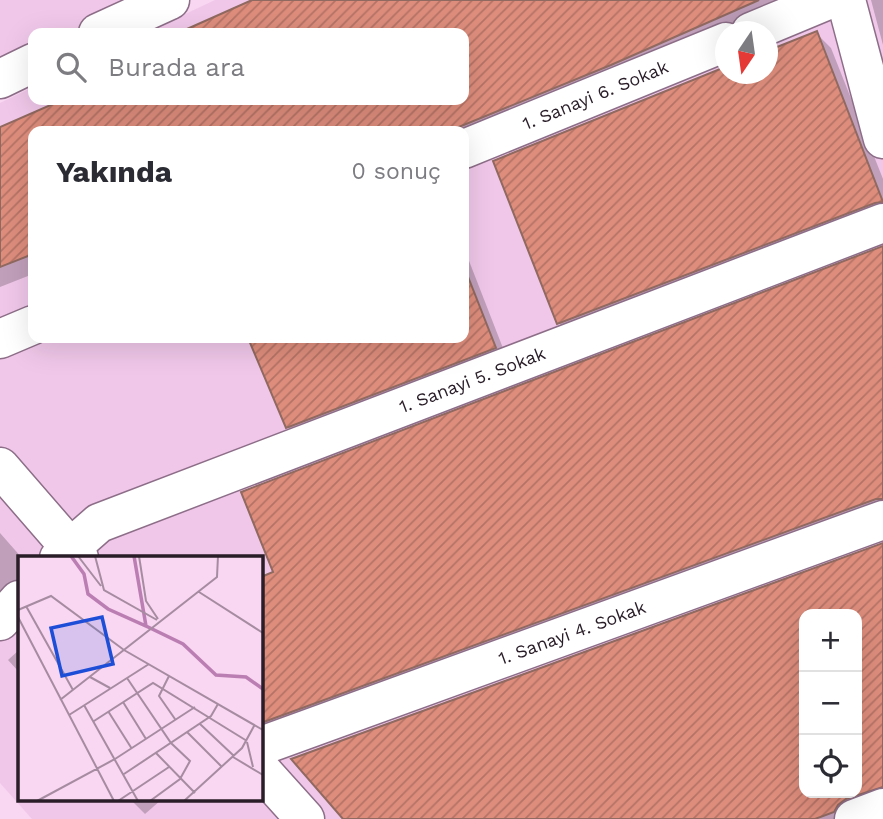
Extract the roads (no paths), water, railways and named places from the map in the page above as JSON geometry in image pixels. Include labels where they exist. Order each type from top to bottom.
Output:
[{"type":"street","points":[[109,28],[170,0]]},
{"type":"street","points":[[777,21],[828,0]]},
{"type":"street","points":[[846,0],[883,139]]},
{"type":"street","name":"1. Sanayi 6. Sokak","points":[[469,147],[715,46]]},
{"type":"street","points":[[0,79],[28,66]]},
{"type":"street","name":"1. Sanayi 5. Sokak","points":[[69,555],[99,523],[883,223]]},
{"type":"street","points":[[0,339],[28,327]]},
{"type":"street","points":[[0,467],[69,555]]},
{"type":"street","name":"1. Sanayi 4. Sokak","points":[[262,746],[883,520]]},
{"type":"street","points":[[0,621],[18,601]]},
{"type":"street","points":[[262,771],[305,819]]},
{"type":"street","points":[[854,819],[883,808]]}]
